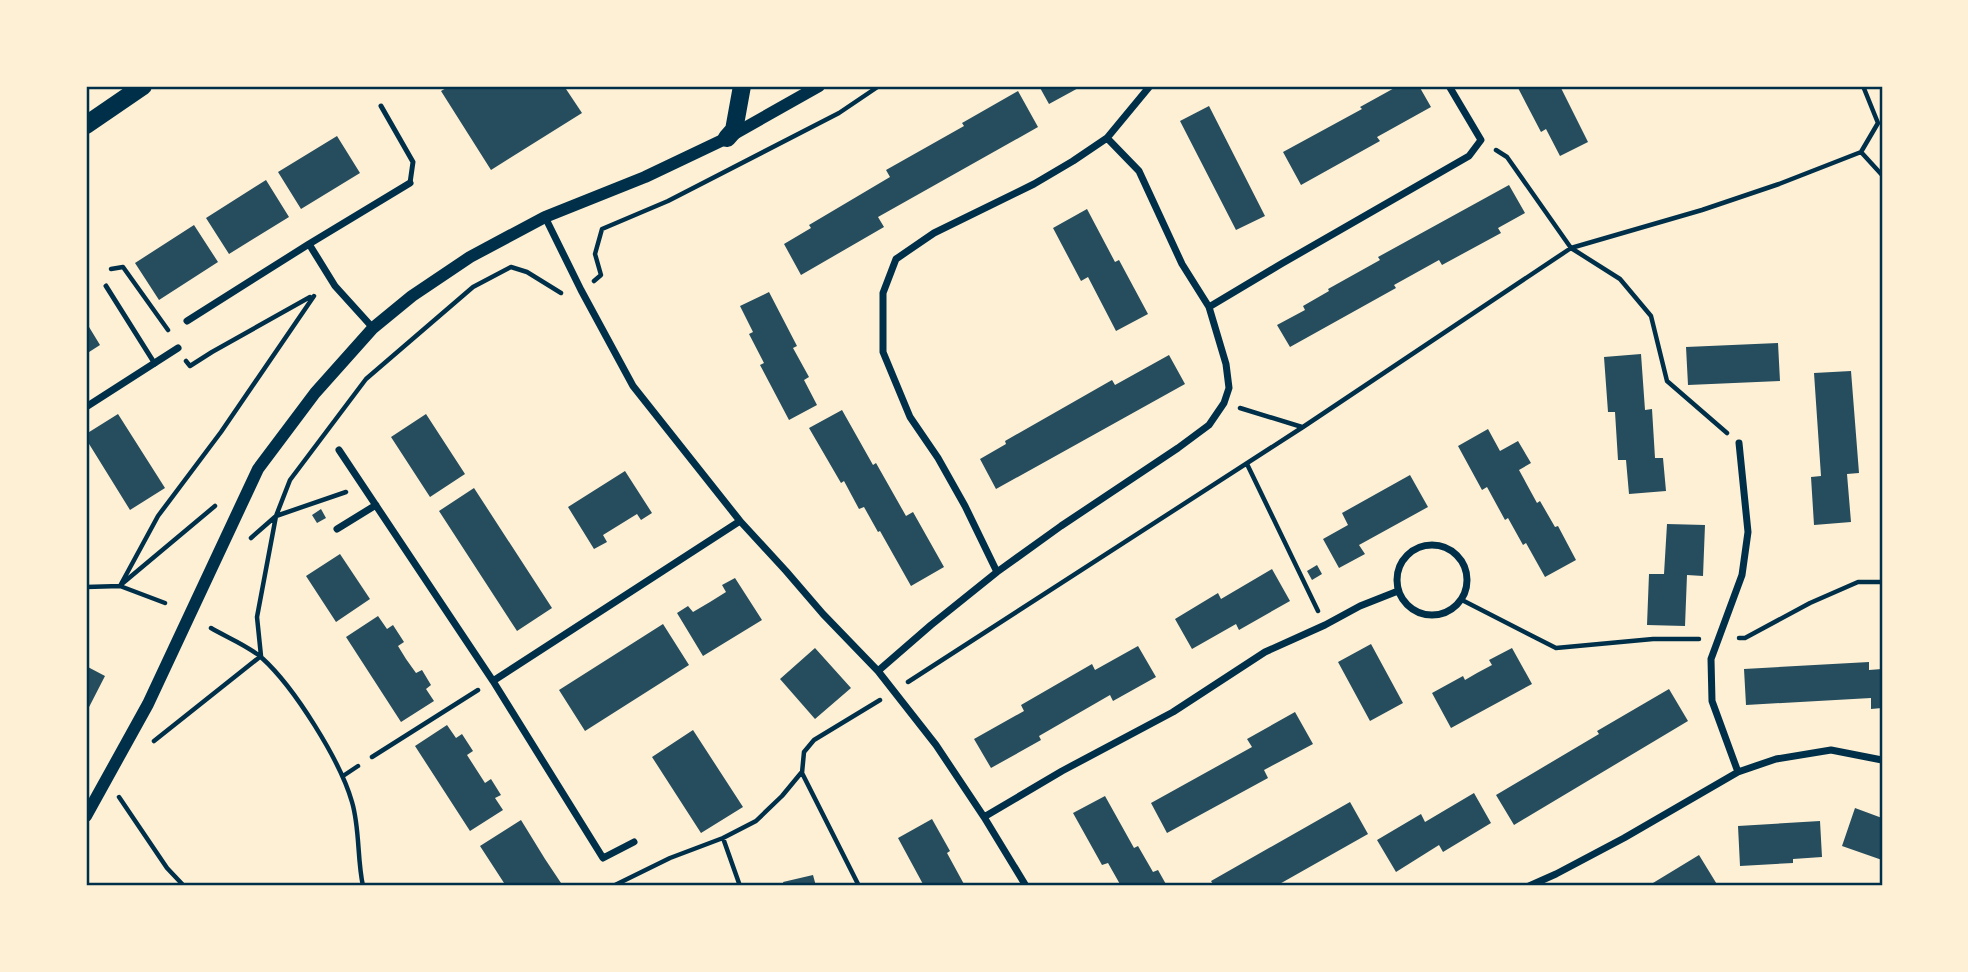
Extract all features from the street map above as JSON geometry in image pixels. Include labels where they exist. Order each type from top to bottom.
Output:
[{"type":"main road","points":[[86,125],[143,86]]},
{"type":"main road","points":[[727,138],[734,130],[742,86]]},
{"type":"street","points":[[86,816],[148,704],[258,469],[315,393],[373,328],[412,296],[470,257],[545,217],[645,177],[727,138],[819,86]]},
{"type":"street","points":[[997,572],[965,506],[938,458],[910,417],[883,352],[883,293],[896,259],[934,233],[1073,162],[1107,138],[1150,86]]},
{"type":"street","points":[[1209,307],[1469,156],[1481,140],[1449,86]]},
{"type":"street","points":[[878,671],[930,625],[997,572],[1209,425],[1224,403],[1229,388],[1226,364],[1209,307],[1182,264],[1139,171],[1107,138]]},
{"type":"street","points":[[187,321],[410,183]]},
{"type":"street","points":[[545,217],[633,386],[740,521],[894,691],[936,746],[1026,886]]},
{"type":"street","points":[[309,244],[335,286],[373,328]]},
{"type":"street","points":[[86,407],[178,348]]},
{"type":"street","points":[[1738,772],[1712,701],[1711,659],[1742,575],[1748,532],[1739,443]]},
{"type":"street","points":[[339,450],[493,681],[603,858],[634,842]]},
{"type":"street","points":[[337,528],[376,505]]},
{"type":"street","points":[[493,681],[740,521]]},
{"type":"street","points":[[1425,545],[1437,545],[1458,556],[1467,577],[1467,589],[1462,600],[1444,614],[1433,616],[1411,609],[1403,601],[1396,579],[1405,557],[1414,549],[1425,545]]},
{"type":"street","points":[[984,817],[1062,771],[1173,712],[1265,652],[1360,606],[1398,591]]},
{"type":"street","points":[[1529,886],[1624,838],[1738,772],[1776,759],[1831,750],[1882,761]]},
{"type":"lane","points":[[381,106],[414,162],[410,183]]},
{"type":"lane","points":[[106,286],[155,364]]},
{"type":"path","points":[[261,656],[257,617],[276,516],[290,480],[366,379],[473,287],[511,267],[527,272],[562,294],[581,290],[601,275],[595,254],[602,229],[668,201],[839,113],[879,86]]},
{"type":"path","points":[[859,886],[802,773],[804,752],[814,740],[1247,464],[1571,248],[1715,206],[1861,152],[1880,122],[1863,86]]},
{"type":"path","points":[[1481,140],[1507,157],[1571,248],[1620,279],[1651,316],[1667,381],[1739,443]]},
{"type":"path","points":[[1861,152],[1882,175]]},
{"type":"path","points":[[120,586],[158,516],[221,432],[314,296]]},
{"type":"path","points":[[1224,403],[1303,427]]},
{"type":"path","points":[[1247,464],[1325,625]]},
{"type":"path","points":[[247,542],[276,516],[363,486]]},
{"type":"path","points":[[120,586],[216,505]]},
{"type":"path","points":[[1462,600],[1556,648],[1653,639],[1745,638],[1810,603],[1858,582],[1882,582]]},
{"type":"path","points":[[86,587],[120,586],[165,603]]},
{"type":"path","points":[[211,628],[261,656],[298,699],[342,776],[352,802],[359,834],[363,886]]},
{"type":"path","points":[[148,745],[261,656]]},
{"type":"path","points":[[372,757],[493,681]]},
{"type":"path","points":[[342,776],[358,766]]},
{"type":"path","points":[[613,886],[670,858],[723,838],[755,821],[802,773]]},
{"type":"path","points":[[107,778],[167,868],[184,886]]},
{"type":"path","points":[[723,838],[740,886]]},
{"type":"building","points":[[450,86],[564,86],[582,113],[491,170],[441,91]]},
{"type":"building","points":[[1039,86],[1082,86],[1049,104]]},
{"type":"building","points":[[1398,86],[1419,86],[1431,107],[1377,137],[1380,141],[1301,185],[1283,152]]},
{"type":"building","points":[[1517,86],[1560,86],[1588,142],[1560,156],[1546,129],[1541,132]]},
{"type":"building","points":[[1018,91],[1038,127],[878,217],[884,227],[801,275],[784,244],[811,228],[809,225],[890,177],[886,170],[964,126],[962,123]]},
{"type":"building","points":[[1209,106],[1265,216],[1236,230],[1180,121]]},
{"type":"building","points":[[337,136],[360,173],[301,209],[278,172]]},
{"type":"building","points":[[266,180],[289,217],[229,254],[206,218]]},
{"type":"building","points":[[1509,185],[1525,213],[1498,228],[1501,233],[1442,265],[1439,260],[1394,285],[1396,288],[1290,347],[1277,325],[1305,310],[1303,306],[1329,291],[1328,289],[1380,260],[1378,257]]},
{"type":"building","points":[[1087,209],[1115,262],[1119,260],[1148,314],[1116,331],[1088,277],[1081,281],[1053,228]]},
{"type":"building","points":[[194,225],[218,262],[159,300],[135,263]]},
{"type":"building","points":[[769,292],[797,346],[793,348],[809,377],[804,380],[817,405],[789,420],[760,365],[764,363],[749,334],[753,332],[740,306]]},
{"type":"building","points":[[86,322],[100,345],[86,354]]},
{"type":"building","points":[[1778,343],[1780,381],[1688,385],[1686,347]]},
{"type":"building","points":[[1641,354],[1645,410],[1652,409],[1655,458],[1663,458],[1666,491],[1629,494],[1626,460],[1618,460],[1615,412],[1608,412],[1604,357]]},
{"type":"building","points":[[1169,355],[1185,384],[996,489],[980,459],[1006,444],[1005,441],[1112,380],[1115,385]]},
{"type":"building","points":[[1851,371],[1859,473],[1847,474],[1851,522],[1814,525],[1811,477],[1821,476],[1814,373]]},
{"type":"building","points":[[842,410],[906,516],[913,512],[944,567],[911,586],[880,531],[878,532],[864,507],[859,509],[844,481],[841,483],[809,428]]},
{"type":"building","points":[[118,414],[165,488],[130,510],[86,439],[86,434]]},
{"type":"building","points":[[426,414],[465,474],[430,497],[391,437]]},
{"type":"building","points":[[1488,429],[1500,451],[1518,441],[1531,463],[1519,470],[1537,503],[1540,501],[1555,527],[1558,526],[1576,560],[1545,577],[1526,543],[1523,545],[1508,518],[1505,520],[1487,487],[1482,490],[1458,446]]},
{"type":"building","points":[[625,471],[652,513],[641,520],[637,514],[603,535],[607,542],[594,549],[568,507]]},
{"type":"building","points":[[1410,475],[1428,507],[1359,545],[1365,554],[1339,568],[1323,539],[1348,525],[1342,513]]},
{"type":"building","points":[[474,488],[552,608],[517,631],[439,511]]},
{"type":"building","points":[[321,509],[326,518],[317,523],[312,515]]},
{"type":"building","points":[[1667,524],[1705,525],[1703,576],[1687,575],[1685,626],[1647,625],[1649,574],[1664,574]]},
{"type":"building","points":[[340,554],[370,599],[336,622],[306,576]]},
{"type":"building","points":[[1317,565],[1322,574],[1312,580],[1307,571]]},
{"type":"building","points":[[1272,569],[1290,601],[1239,630],[1236,624],[1192,649],[1175,619],[1218,593],[1221,599]]},
{"type":"building","points":[[735,578],[762,620],[703,656],[677,613],[688,606],[693,612],[710,602],[726,592],[722,585]]},
{"type":"building","points":[[378,616],[387,629],[393,625],[404,642],[398,646],[406,659],[416,673],[422,670],[431,685],[426,689],[434,701],[401,722],[346,637]]},
{"type":"building","points":[[663,624],[689,665],[585,731],[559,690]]},
{"type":"building","points":[[1371,644],[1403,703],[1370,721],[1338,662]]},
{"type":"building","points":[[1138,646],[1156,677],[1113,701],[1110,695],[1039,736],[1041,740],[991,768],[974,739],[1024,711],[1021,705],[1092,664],[1095,670]]},
{"type":"building","points":[[815,648],[851,688],[815,719],[780,679]]},
{"type":"building","points":[[1512,648],[1532,684],[1451,728],[1432,693],[1463,676],[1465,680],[1492,665],[1489,660]]},
{"type":"building","points":[[1869,662],[1869,670],[1882,669],[1882,708],[1871,709],[1871,698],[1746,705],[1744,669]]},
{"type":"building","points":[[86,666],[105,676],[86,713]]},
{"type":"building","points":[[1669,689],[1688,721],[1514,825],[1496,795]]},
{"type":"building","points":[[1295,712],[1313,744],[1264,770],[1268,778],[1167,833],[1151,803],[1252,747],[1247,739]]},
{"type":"building","points":[[447,725],[456,738],[462,734],[473,751],[467,755],[485,783],[491,779],[501,795],[495,798],[503,810],[470,831],[415,746]]},
{"type":"building","points":[[693,730],[743,807],[701,833],[652,757]]},
{"type":"building","points":[[1474,793],[1491,823],[1443,852],[1439,845],[1396,872],[1377,840],[1421,814],[1425,822]]},
{"type":"building","points":[[1105,796],[1134,848],[1138,846],[1153,872],[1158,870],[1167,886],[1121,886],[1108,863],[1102,865],[1073,813]]},
{"type":"building","points":[[1350,802],[1368,834],[1276,886],[1214,886],[1211,881]]},
{"type":"building","points":[[1855,808],[1882,818],[1882,860],[1842,846]]},
{"type":"building","points":[[932,819],[965,886],[924,886],[898,838]]},
{"type":"building","points":[[521,820],[563,886],[506,886],[480,846]]},
{"type":"building","points":[[1820,821],[1822,857],[1793,859],[1793,863],[1740,866],[1738,826]]},
{"type":"building","points":[[1699,855],[1718,886],[1648,886],[1676,869]]},
{"type":"building","points":[[813,875],[816,886],[784,886],[783,882]]}]
